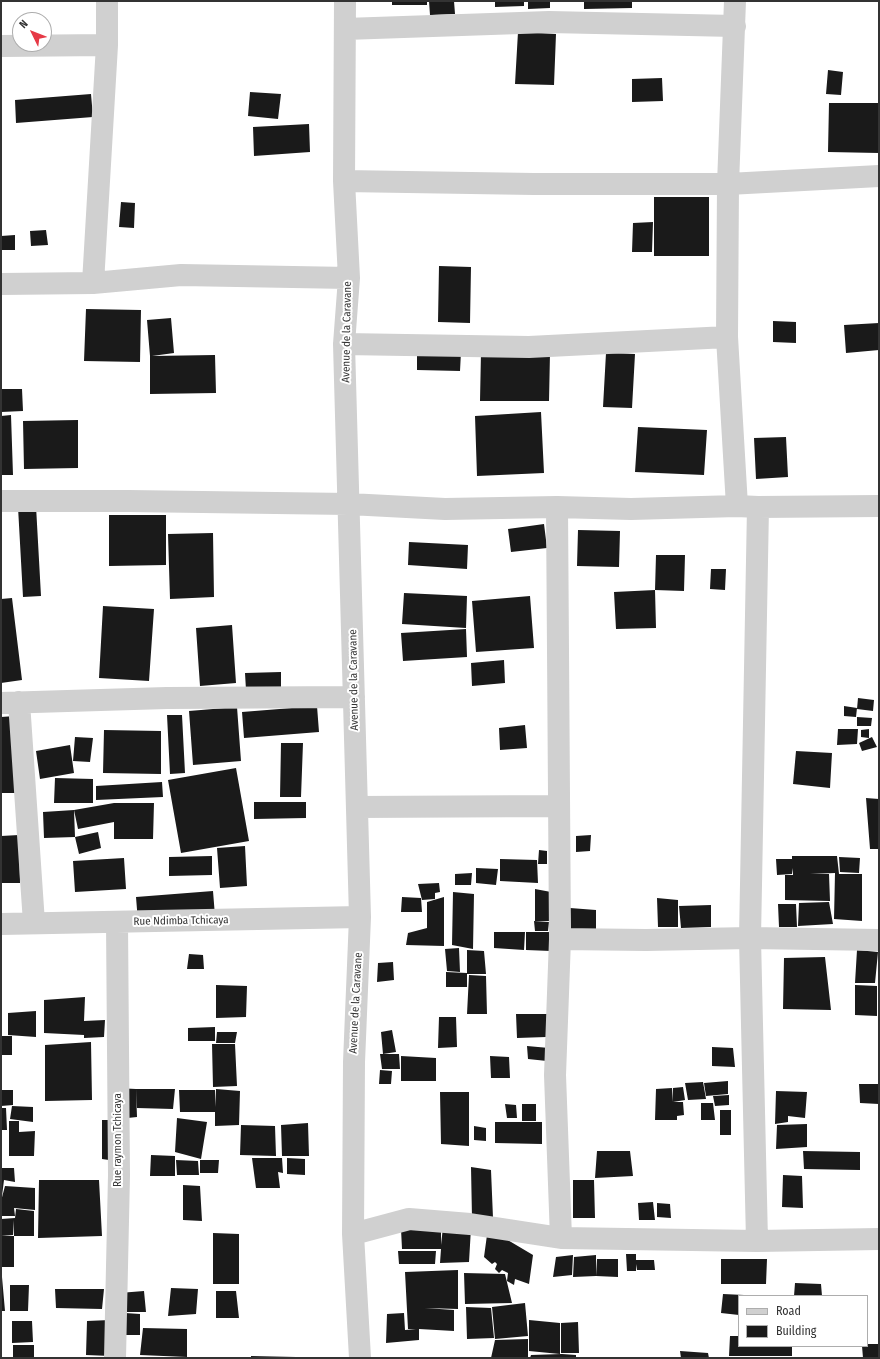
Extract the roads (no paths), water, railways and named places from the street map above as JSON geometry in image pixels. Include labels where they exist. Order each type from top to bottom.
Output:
[{"type":"street","points":[[93,283],[107,45],[107,1]]},
{"type":"street","name":"Avenue de la Caravane","points":[[345,1],[344,181],[348,278],[344,344],[350,504],[360,917],[354,1062],[353,1234],[360,1358]]},
{"type":"street","points":[[735,1],[728,184],[727,337],[737,506]]},
{"type":"street","points":[[345,29],[548,22],[735,26]]},
{"type":"street","points":[[1,46],[107,45]]},
{"type":"street","points":[[344,181],[534,184],[728,184],[879,176]]},
{"type":"street","points":[[1,284],[93,283],[181,275],[348,278]]},
{"type":"street","points":[[344,344],[529,348],[727,337]]},
{"type":"street","points":[[1,501],[350,504],[445,509],[557,507],[631,509],[737,506],[879,506]]},
{"type":"street","points":[[557,507],[560,939],[555,1075],[561,1238]]},
{"type":"street","points":[[757,1241],[750,938],[758,507]]},
{"type":"street","points":[[34,923],[10,703],[167,698],[354,697]]},
{"type":"street","points":[[357,807],[559,806]]},
{"type":"street","name":"Rue Ndimba Tchicaya","points":[[1,924],[360,917]]},
{"type":"street","name":"Rue raymon Tchicaya","points":[[115,1358],[119,1175],[117,922]]},
{"type":"street","points":[[560,939],[646,940],[750,938],[879,940]]},
{"type":"street","points":[[353,1234],[409,1219],[470,1224],[561,1238],[757,1241],[879,1239]]}]
